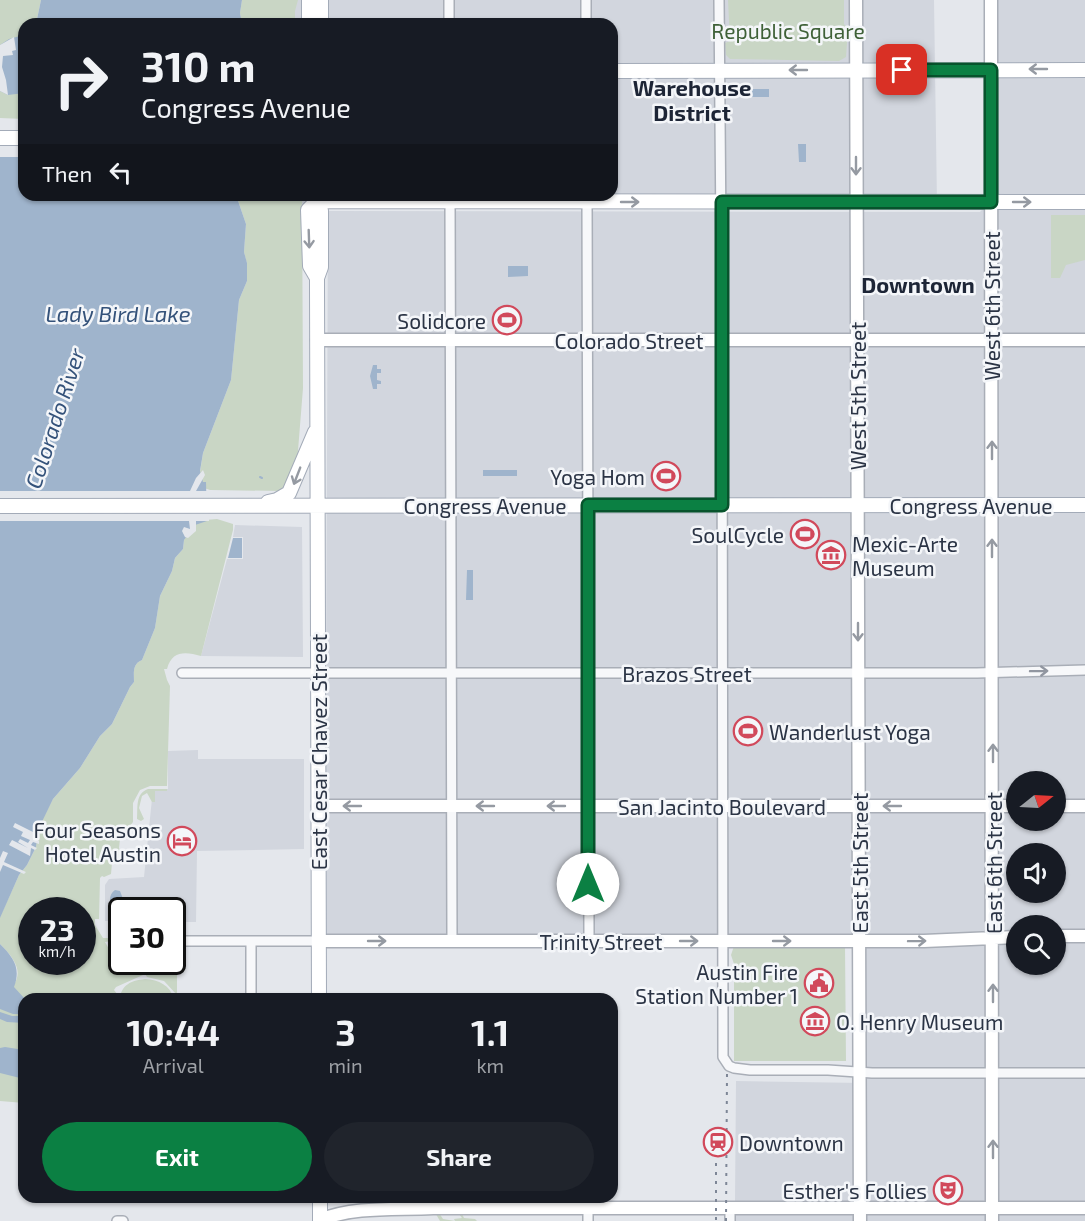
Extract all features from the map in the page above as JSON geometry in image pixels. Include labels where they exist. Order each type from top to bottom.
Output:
[{"type":"main road","points":[[309,0],[309,18]]},
{"type":"main road","points":[[321,0],[321,18]]},
{"type":"main road","name":"West 5th Street","points":[[856,0],[857,505]]},
{"type":"main road","name":"West 6th Street","points":[[991,0],[992,505]]},
{"type":"main road","points":[[618,71],[1085,70]]},
{"type":"main road","points":[[0,138],[18,138]]},
{"type":"main road","points":[[618,199],[722,202],[1085,202]]},
{"type":"main road","name":"East Cesar Chavez Street","points":[[313,201],[309,210],[310,266],[317,278],[319,993]]},
{"type":"main road","name":"Colorado Street","points":[[317,340],[1085,339]]},
{"type":"main road","points":[[258,506],[278,500],[289,493],[317,427]]},
{"type":"main road","name":"East 5th Street","points":[[857,505],[860,1221]]},
{"type":"main road","name":"East 6th Street","points":[[992,505],[993,1221]]},
{"type":"main road","name":"Congress Avenue","points":[[0,506],[1085,505]]},
{"type":"main road","name":"San Jacinto Boulevard","points":[[318,806],[1006,806]]},
{"type":"main road","points":[[1066,806],[1085,806]]},
{"type":"main road","points":[[1066,936],[1085,936]]},
{"type":"main road","name":"Trinity Street","points":[[319,941],[924,941],[1006,937]]},
{"type":"main road","points":[[320,1203],[318,1221],[334,1215],[368,1210],[433,1208],[588,1215],[730,1215],[860,1208],[1085,1208]]},
{"type":"street","points":[[449,0],[449,18]]},
{"type":"street","points":[[586,0],[586,18]]},
{"type":"street","points":[[719,0],[722,202],[723,1056],[729,1066],[750,1070],[1085,1073]]},
{"type":"street","points":[[450,201],[452,941]]},
{"type":"street","points":[[587,201],[588,941]]},
{"type":"street","name":"Brazos Street","points":[[182,673],[858,673],[1085,670]]},
{"type":"street","name":"Trinity Street","points":[[186,941],[319,941]]},
{"type":"street","points":[[251,941],[251,993]]},
{"type":"street","points":[[117,1221],[123,1221]]},
{"type":"shaded area","points":[[294,0],[934,0],[937,204],[303,205],[291,201],[618,201],[618,18],[292,18]]},
{"type":"shaded area","points":[[995,0],[1085,0],[1085,1221],[732,1221],[732,1201],[735,1201],[736,1081],[863,1083],[860,935],[325,935],[328,211],[980,212],[996,195]]},
{"type":"shaded area","points":[[235,525],[302,527],[303,657],[201,656],[227,559],[243,559],[243,537],[233,537]]},
{"type":"shaded area","points":[[198,750],[198,759],[304,759],[304,849],[197,851],[196,922],[186,922],[186,897],[108,897],[108,921],[105,921],[105,885],[109,879],[144,877],[153,789],[168,789],[168,751]]},
{"type":"green space","points":[[0,0],[41,0],[37,18],[18,18],[18,119],[0,118]]},
{"type":"green space","points":[[242,0],[298,0],[295,18],[241,18]]},
{"type":"green space","name":"Republic Square","points":[[728,0],[844,0],[844,24],[848,29],[846,57],[839,61],[730,59],[726,55],[725,43],[730,41]]},
{"type":"green space","points":[[238,201],[302,201],[303,388],[297,463],[288,486],[281,491],[210,490],[204,488],[200,472],[203,453],[231,380],[239,300],[247,281],[244,252],[246,224]]},
{"type":"green space","points":[[1051,215],[1085,215],[1085,260],[1066,265],[1060,278],[1051,278]]},
{"type":"green space","points":[[217,519],[233,524],[201,656],[176,655],[167,669],[164,669],[170,686],[167,786],[150,786],[140,790],[133,803],[133,822],[120,839],[119,848],[122,856],[112,863],[111,874],[100,878],[99,919],[96,919],[96,897],[18,897],[18,972],[13,959],[0,944],[0,917],[19,875],[36,847],[37,830],[53,799],[80,768],[100,736],[112,724],[134,682],[135,666],[142,660],[155,628],[160,596],[172,571],[175,558],[183,549],[184,540],[194,521]]},
{"type":"green space","points":[[148,789],[167,789],[167,791],[155,791],[155,802],[152,802],[147,793],[142,796],[139,808],[144,819],[141,821],[137,819],[138,801],[141,794]]},
{"type":"green space","points":[[96,927],[103,938],[108,938],[108,942],[105,942],[108,947],[108,975],[143,975],[116,987],[114,990],[116,993],[18,993],[18,1102],[0,1101],[0,999],[17,979],[18,972],[18,975],[96,975]]},
{"type":"green space","points":[[740,944],[745,947],[845,946],[846,1061],[734,1061],[734,964],[731,955],[734,946]]},
{"type":"green space","points":[[146,975],[177,975],[177,993],[164,981]]},
{"type":"green space","points":[[145,979],[155,981],[163,984],[171,993],[122,993],[128,984]]},
{"type":"green space","points":[[429,1203],[457,1203],[464,1218],[477,1221],[440,1221]]},
{"type":"water","points":[[41,0],[242,0],[241,18],[37,18]]},
{"type":"water","points":[[18,37],[18,94],[8,95],[0,91],[0,45]]},
{"type":"water","points":[[751,89],[769,89],[769,97],[751,97]]},
{"type":"water","name":"Lady Bird Lake","points":[[18,134],[18,201],[238,201],[246,224],[244,252],[247,263],[247,281],[239,300],[231,380],[203,453],[200,471],[203,482],[206,482],[207,521],[195,525],[184,540],[183,549],[175,558],[172,571],[160,596],[155,628],[142,660],[135,666],[134,682],[112,724],[100,736],[80,768],[53,799],[38,830],[36,847],[19,875],[0,918],[0,155]]},
{"type":"water","points":[[798,144],[806,144],[806,162],[799,162]]},
{"type":"water","points":[[508,266],[528,266],[528,276],[508,277]]},
{"type":"water","points":[[373,365],[381,369],[381,373],[377,373],[377,380],[381,381],[381,384],[377,384],[377,389],[373,389],[370,376]]},
{"type":"water","points":[[483,470],[517,470],[517,476],[483,476]]},
{"type":"water","points":[[233,538],[242,538],[242,558],[228,558]]},
{"type":"water","points":[[467,570],[473,570],[473,600],[466,600]]},
{"type":"water","points":[[115,890],[120,891],[122,897],[111,897]]},
{"type":"water","points":[[0,944],[15,964],[17,974],[14,987],[20,993],[18,1014],[0,1009]]},
{"type":"water","points":[[0,1012],[18,1016],[18,1023],[7,1022],[0,1019]]},
{"type":"water","points":[[0,1048],[18,1049],[18,1078],[0,1073]]},
{"type":"pier","points":[[14,37],[16,50],[12,51],[13,55],[3,56],[2,67],[8,95],[0,91],[0,45]]},
{"type":"pier","points":[[18,131],[18,157],[0,157],[0,151]]},
{"type":"pier","points":[[203,470],[205,475],[196,491],[209,491],[209,521],[196,521],[196,531],[188,538],[182,531],[184,527],[190,529],[189,521],[0,521],[0,491],[190,491]]},
{"type":"pier","points":[[15,823],[35,833],[33,837],[39,841],[39,844],[33,842],[31,845],[37,848],[35,850],[31,848],[30,856],[9,845],[12,840],[28,848],[18,842],[20,839],[28,843],[30,840],[21,836],[23,832],[13,827]]},
{"type":"pier","points":[[3,851],[8,853],[4,862],[26,872],[24,874],[3,865],[0,872],[0,858]]},
{"type":"pier","points":[[433,1203],[451,1203],[462,1218],[454,1219],[455,1221],[443,1219]]},
{"type":"railway","points":[[726,1221],[727,1074]]},
{"type":"railway","points":[[716,1127],[716,1221]]},
{"type":"place","name":"Solidcore","points":[[507,320]]},
{"type":"place","name":"Yoga Hom","points":[[666,476]]},
{"type":"place","name":"SoulCycle","points":[[805,534]]},
{"type":"place","name":"Mexic-Arte Museum","points":[[831,555]]},
{"type":"place","name":"Wanderlust Yoga","points":[[748,731]]},
{"type":"place","name":"Four Seasons Hotel Austin","points":[[182,841]]},
{"type":"place","name":"Austin Fire Station Number 1","points":[[819,983]]},
{"type":"place","name":"O. Henry Museum","points":[[815,1021]]},
{"type":"place","name":"Downtown","points":[[718,1142]]},
{"type":"place","name":"Esther's Follies","points":[[948,1190]]},
{"type":"district","name":"Warehouse District","points":[[692,100]]},
{"type":"district","name":"Downtown","points":[[918,284]]},
{"type":"route","points":[[588,884],[588,505],[722,505],[722,202],[991,202],[991,70],[902,70]]},
{"type":"water label","name":"Colorado River","points":[[54,418]]}]
